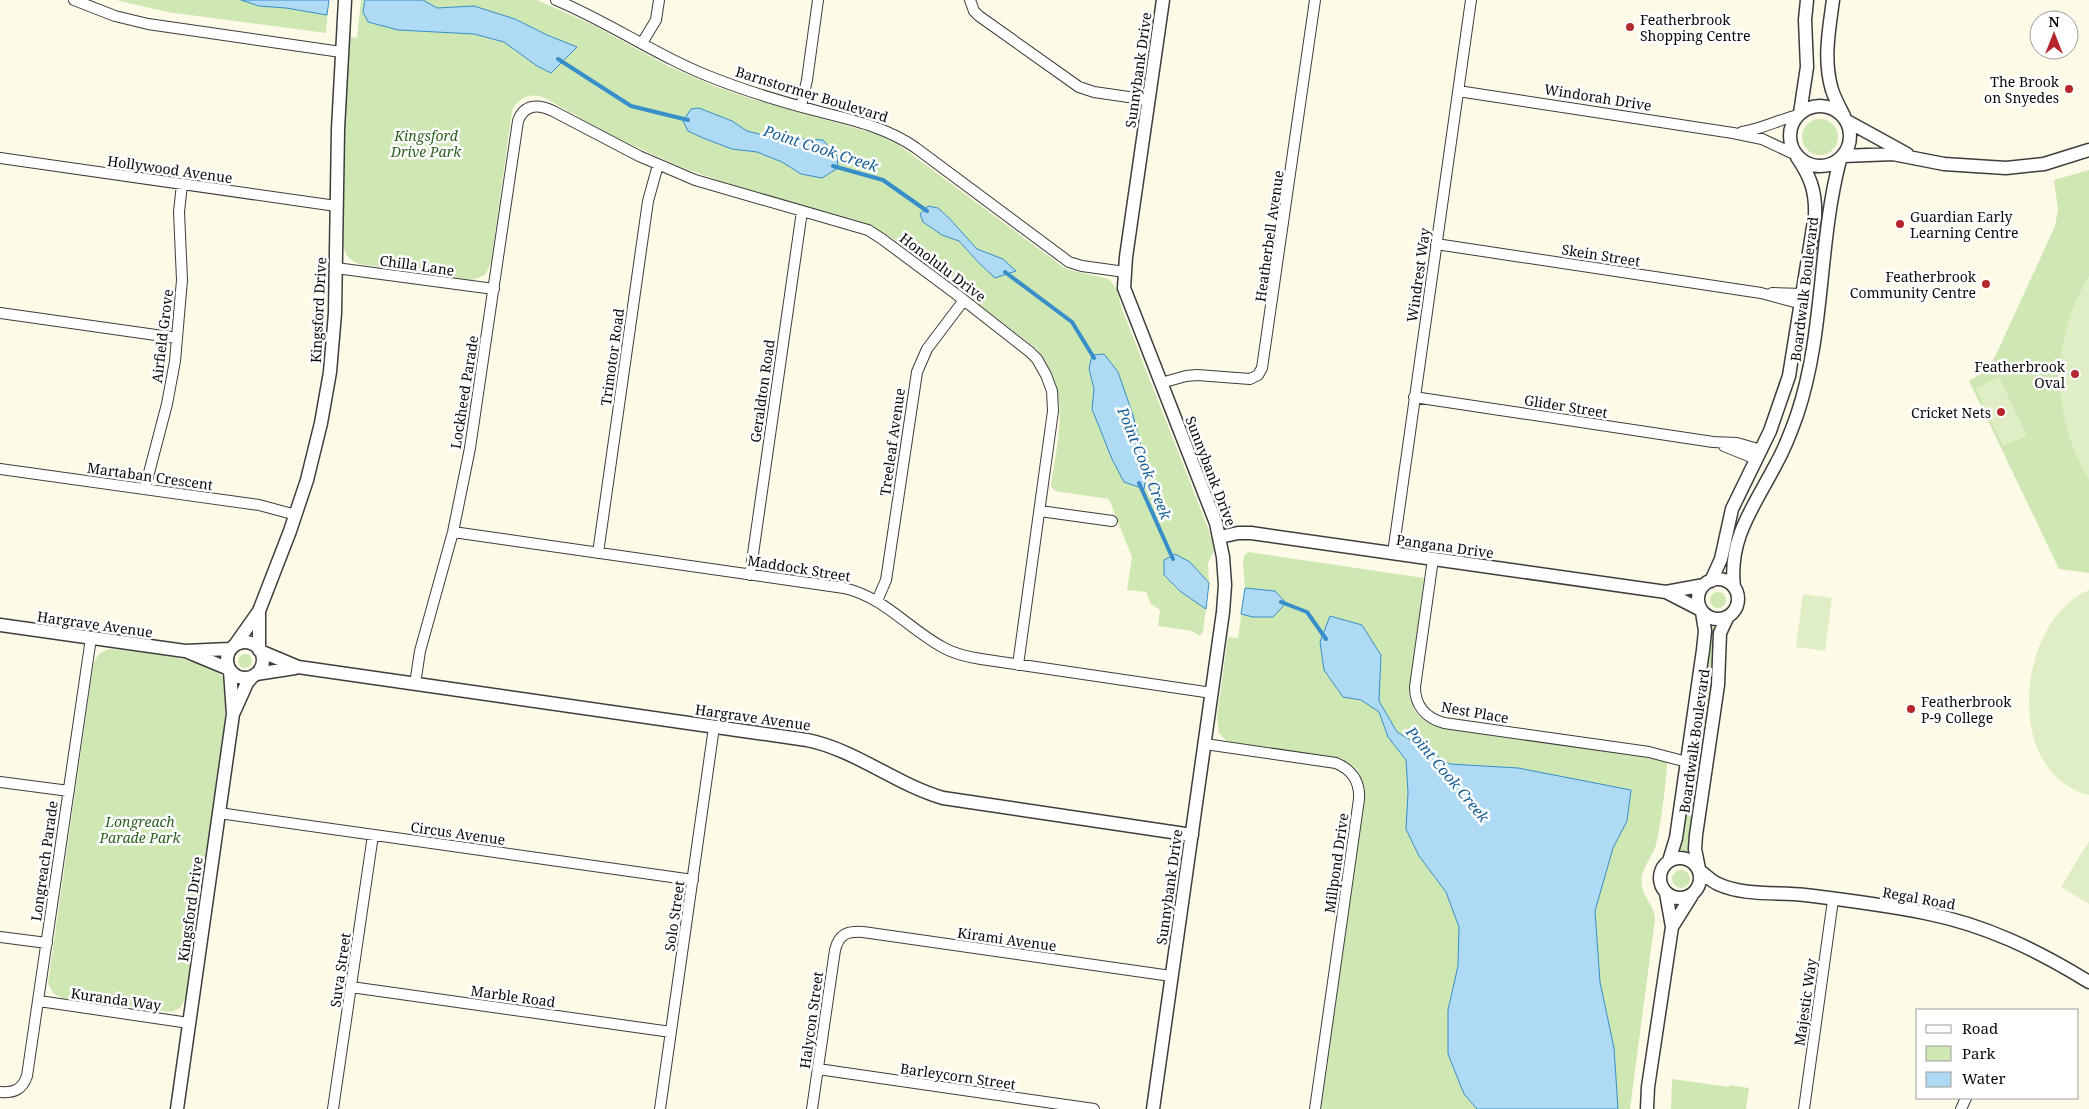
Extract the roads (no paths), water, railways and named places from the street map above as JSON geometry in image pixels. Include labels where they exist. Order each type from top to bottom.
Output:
[{"type":"street","points":[[74,0],[115,16],[148,24],[341,52]]},
{"type":"street","name":"Kingsford Drive","points":[[233,647],[259,611],[296,515],[321,423],[327,389],[336,313],[336,206],[341,52],[345,0]]},
{"type":"street","name":"Barnstormer Boulevard","points":[[556,0],[679,63],[713,78],[894,133],[1069,262],[1082,266],[1125,272]]},
{"type":"street","points":[[642,43],[654,24],[659,0]]},
{"type":"street","points":[[801,106],[807,80],[818,0]]},
{"type":"street","points":[[970,0],[974,11],[979,16],[1072,84],[1094,92],[1149,100]]},
{"type":"street","name":"Sunnybank Drive","points":[[1153,1109],[1212,692],[1224,597],[1225,573],[1220,537],[1124,288],[1163,0]]},
{"type":"street","name":"Heatherbell Avenue","points":[[1161,383],[1197,375],[1250,379],[1258,375],[1262,368],[1316,0]]},
{"type":"street","name":"Windrest Way","points":[[1393,553],[1471,0]]},
{"type":"street","points":[[1799,114],[1807,67],[1805,20],[1807,0]]},
{"type":"street","points":[[1834,0],[1827,44],[1828,69],[1832,91],[1846,120],[1850,140],[1842,158]]},
{"type":"street","name":"Windorah Drive","points":[[1458,91],[1734,133],[1762,139],[1796,155]]},
{"type":"street","name":"Honolulu Drive","points":[[532,106],[545,107],[658,165],[717,187],[874,233],[1030,352],[1042,367],[1049,384],[1053,400],[1052,428],[1018,665]]},
{"type":"street","name":"Lockheed Parade","points":[[415,684],[420,651],[453,532],[470,448],[518,121],[524,110],[532,106]]},
{"type":"street","points":[[1911,156],[1846,120],[1838,111],[1828,107],[1809,108],[1799,114],[1792,124],[1789,134],[1790,144],[1796,155],[1813,166],[1822,167],[1842,158],[1882,154],[1911,156],[1944,164],[2006,168],[2044,164],[2089,150]]},
{"type":"street","name":"Windorah Drive","points":[[1734,133],[1758,130],[1783,118],[1799,114]]},
{"type":"street","name":"Boardwalk Boulevard","points":[[1708,583],[1721,559],[1732,509],[1778,410],[1789,376],[1803,299],[1816,202],[1810,178],[1796,155]]},
{"type":"street","name":"Hollywood Avenue","points":[[0,158],[336,206]]},
{"type":"street","name":"Boardwalk Boulevard","points":[[1734,587],[1733,558],[1736,542],[1748,514],[1789,438],[1806,386],[1817,329],[1830,200],[1842,158]]},
{"type":"street","name":"Trimotor Road","points":[[598,553],[648,201],[658,165]]},
{"type":"street","name":"Airfield Grove","points":[[145,488],[167,404],[178,338],[182,280],[179,212],[182,184]]},
{"type":"street","name":"Geraldton Road","points":[[750,575],[802,211]]},
{"type":"street","name":"Skein Street","points":[[1436,244],[1803,299]]},
{"type":"street","name":"Chilla Lane","points":[[336,268],[494,289]]},
{"type":"street","name":"Treeleaf Avenue","points":[[878,601],[887,574],[917,372],[926,349],[964,300]]},
{"type":"street","points":[[0,314],[178,338]]},
{"type":"street","name":"Glider Street","points":[[1414,397],[1713,442],[1758,454]]},
{"type":"street","name":"Martaban Crescent","points":[[0,468],[268,507],[296,515]]},
{"type":"street","points":[[1040,511],[1112,521]]},
{"type":"street","name":"Maddock Street","points":[[453,532],[844,588],[878,601],[944,649],[968,657],[1212,692]]},
{"type":"street","name":"Pangana Drive","points":[[1220,537],[1238,533],[1251,533],[1666,592],[1708,583]]},
{"type":"street","name":"Nest Place","points":[[1433,559],[1415,687],[1416,699],[1422,711],[1436,721],[1444,723],[1688,758]]},
{"type":"street","points":[[1724,580],[1734,587],[1737,592],[1738,604],[1736,610],[1727,618],[1714,619],[1701,611],[1698,597],[1708,583],[1724,580]]},
{"type":"street","name":"Pangana Drive","points":[[1666,592],[1701,611]]},
{"type":"street","name":"Kingsford Drive","points":[[259,611],[260,650]]},
{"type":"street","name":"Boardwalk Boulevard","points":[[1669,861],[1676,838],[1703,650],[1705,631],[1701,611]]},
{"type":"street","name":"Boardwalk Boulevard","points":[[1699,870],[1696,835],[1718,685],[1720,632],[1727,618]]},
{"type":"street","name":"Hargrave Avenue","points":[[0,626],[185,651],[233,647]]},
{"type":"street","name":"Longreach Parade","points":[[0,1092],[13,1092],[21,1087],[27,1076],[91,638]]},
{"type":"street","points":[[248,642],[260,650],[262,663],[255,675],[241,678],[230,670],[226,659],[233,647],[248,642]]},
{"type":"street","name":"Hargrave Avenue","points":[[260,650],[298,668]]},
{"type":"street","name":"Hargrave Avenue","points":[[185,651],[230,670]]},
{"type":"street","name":"Hargrave Avenue","points":[[255,675],[298,668],[807,740],[834,746],[912,787],[943,798],[1192,835]]},
{"type":"street","name":"Kingsford Drive","points":[[177,1109],[234,714],[230,670]]},
{"type":"street","name":"Kingsford Drive","points":[[234,714],[247,683],[255,675]]},
{"type":"street","name":"Solo Street","points":[[660,1109],[714,727]]},
{"type":"street","name":"Millpond Drive","points":[[1205,744],[1336,762],[1350,772],[1359,787],[1358,808],[1316,1109]]},
{"type":"street","points":[[0,782],[68,791]]},
{"type":"street","name":"Circus Avenue","points":[[219,813],[693,880]]},
{"type":"street","name":"Suva Street","points":[[333,1109],[373,834]]},
{"type":"street","points":[[1647,1109],[1648,1087],[1672,927],[1666,892],[1660,882],[1660,876],[1669,861],[1682,858],[1695,864],[1699,870],[1700,883],[1672,927]]},
{"type":"street","name":"Regal Road","points":[[1699,870],[1711,880],[1730,888]]},
{"type":"street","name":"Regal Road","points":[[1693,894],[1730,888],[1924,913],[1973,925],[2010,939],[2036,951],[2089,982]]},
{"type":"street","points":[[1666,892],[1678,898],[1693,894]]},
{"type":"street","name":"Majestic Way","points":[[1804,1109],[1833,900]]},
{"type":"street","name":"Kirami Avenue","points":[[841,936],[847,932],[863,932],[1171,976]]},
{"type":"street","name":"Halycon Street","points":[[812,1109],[834,950],[841,936]]},
{"type":"street","points":[[0,937],[47,943]]},
{"type":"street","name":"Marble Road","points":[[351,987],[671,1032]]},
{"type":"street","name":"Kuranda Way","points":[[39,1001],[189,1023]]},
{"type":"street","name":"Barleycorn Street","points":[[818,1070],[1094,1109]]},
{"type":"water","points":[[241,0],[329,0],[327,15],[286,8],[259,6]]},
{"type":"water","points":[[365,0],[423,0],[437,8],[474,6],[515,19],[577,47],[551,73],[537,66],[504,42],[474,34],[398,30],[368,22],[363,12]]},
{"type":"water","points":[[699,108],[732,121],[747,131],[771,137],[823,140],[837,156],[838,168],[822,178],[801,174],[782,162],[757,152],[732,149],[703,138],[688,131],[683,121],[691,109]]},
{"type":"water","points":[[928,206],[938,208],[977,249],[1003,259],[1016,271],[995,278],[959,241],[942,235],[923,222],[920,214]]},
{"type":"water","points":[[1104,354],[1118,372],[1133,415],[1147,469],[1144,489],[1124,482],[1112,459],[1092,409],[1094,389],[1089,369],[1092,355]]},
{"type":"water","points":[[1175,554],[1190,562],[1209,583],[1206,609],[1181,592],[1164,575],[1164,560]]},
{"type":"water","points":[[1245,588],[1275,591],[1286,603],[1273,617],[1253,617],[1241,614]]},
{"type":"water","points":[[1330,616],[1362,625],[1381,655],[1379,701],[1397,732],[1450,764],[1518,768],[1631,790],[1627,821],[1613,848],[1595,911],[1600,982],[1614,1048],[1618,1109],[1477,1109],[1464,1094],[1448,1054],[1448,1010],[1458,966],[1459,927],[1446,892],[1419,856],[1406,829],[1408,792],[1406,760],[1388,737],[1379,712],[1361,700],[1343,697],[1324,670],[1320,642]]},
{"type":"waterway","name":"Point Cook Creek","points":[[558,59],[631,106],[688,120]]},
{"type":"waterway","name":"Point Cook Creek","points":[[833,166],[883,180],[927,211]]},
{"type":"waterway","name":"Point Cook Creek","points":[[1005,272],[1072,322],[1094,358]]},
{"type":"waterway","name":"Point Cook Creek","points":[[1139,483],[1173,559]]},
{"type":"waterway","name":"Point Cook Creek","points":[[1281,602],[1307,612],[1326,639]]},
{"type":"place","name":"Featherbrook Shopping Centre","points":[[1630,27]]},
{"type":"place","name":"The Brook on Snyedes","points":[[2069,89]]},
{"type":"place","name":"Guardian Early Learning Centre","points":[[1900,224]]},
{"type":"place","name":"Featherbrook Community Centre","points":[[1986,284]]},
{"type":"place","name":"Featherbrook Oval","points":[[2075,374]]},
{"type":"place","name":"Cricket Nets","points":[[2001,412]]},
{"type":"place","name":"Featherbrook P-9 College","points":[[1911,709]]},
{"type":"park label","name":"Kingsford Drive Park","points":[[426,144]]},
{"type":"park label","name":"Longreach Parade Park","points":[[140,830]]}]
